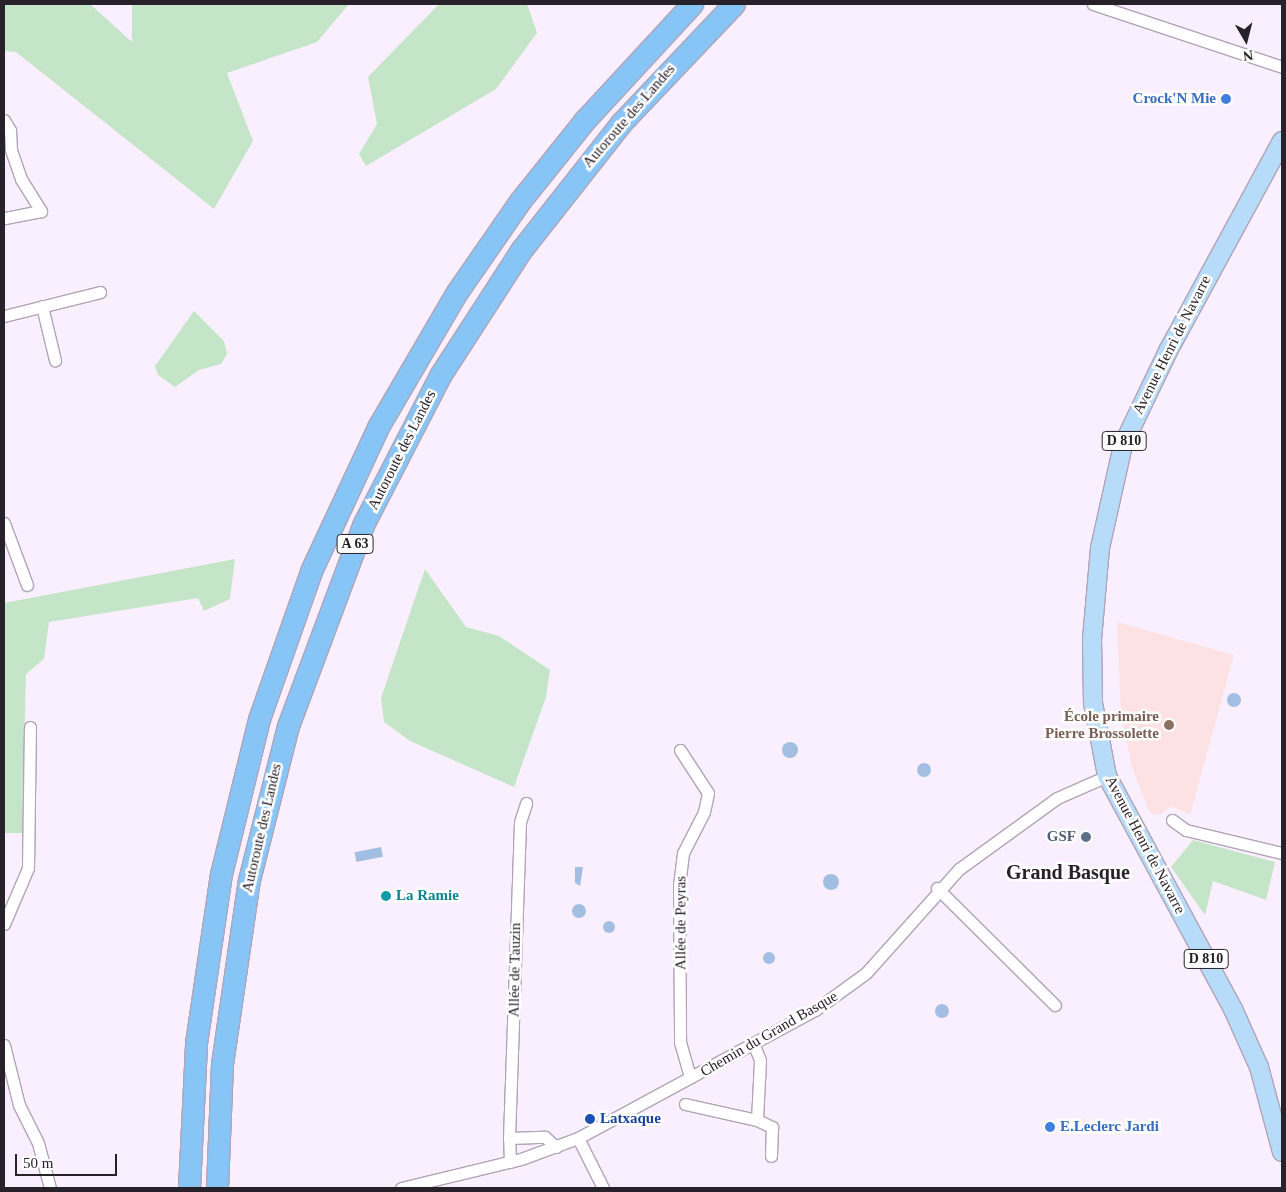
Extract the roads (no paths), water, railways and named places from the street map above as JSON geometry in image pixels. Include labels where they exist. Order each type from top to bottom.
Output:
[{"type":"highway","name":"Autoroute des Landes","points":[[189,1188],[196,1043],[221,874],[260,719],[312,572],[378,427],[457,292],[520,201],[585,120],[692,4]]},
{"type":"highway","name":"Autoroute des Landes","points":[[216,1188],[222,1064],[251,872],[304,675],[363,525],[441,374],[522,249],[621,123],[734,4]]},
{"type":"main road","name":"Avenue Henri de Navarre","points":[[1282,140],[1164,357],[1123,445],[1100,548],[1092,639],[1093,703],[1107,776],[1233,1009],[1259,1067],[1282,1152]]},
{"type":"street","points":[[1093,4],[1282,67]]},
{"type":"street","points":[[4,120],[10,130],[11,150],[21,179],[41,211],[4,218]]},
{"type":"street","points":[[4,316],[100,292]]},
{"type":"street","points":[[42,306],[55,360]]},
{"type":"street","points":[[4,523],[26,585]]},
{"type":"street","points":[[4,924],[28,868],[30,727]]},
{"type":"street","name":"Allée de Peyras","points":[[680,750],[708,793],[704,812],[683,853],[679,884],[680,1042],[690,1078]]},
{"type":"street","name":"Chemin du Grand Basque","points":[[401,1188],[510,1162],[556,1148],[754,1045],[839,995],[866,973],[937,888],[1057,798],[1107,776]]},
{"type":"street","name":"Allée de Tauzin","points":[[510,1162],[509,1138],[519,831],[526,803]]},
{"type":"street","points":[[1172,820],[1186,830],[1282,853]]},
{"type":"street","points":[[937,888],[1055,1005]]},
{"type":"street","points":[[4,1045],[19,1105],[38,1143],[50,1188]]},
{"type":"street","points":[[754,1045],[760,1060],[757,1120]]},
{"type":"street","points":[[685,1104],[757,1120],[772,1126],[771,1156]]},
{"type":"street","points":[[509,1138],[546,1138],[556,1148]]},
{"type":"street","points":[[578,1138],[603,1188]]},
{"type":"water","points":[[1234,693],[1239,695],[1241,700],[1239,705],[1234,707],[1229,705],[1227,700],[1229,695]]},
{"type":"water","points":[[787,742],[793,742],[798,747],[796,756],[787,758],[782,753],[782,747]]},
{"type":"water","points":[[921,763],[927,763],[931,770],[927,777],[921,777],[917,773],[917,767]]},
{"type":"water","points":[[381,847],[383,857],[356,862],[354,852]]},
{"type":"water","points":[[575,867],[583,867],[580,886],[575,883]]},
{"type":"water","points":[[828,874],[834,874],[839,879],[837,888],[828,890],[823,885],[823,879]]},
{"type":"water","points":[[579,904],[584,906],[586,911],[584,916],[579,918],[574,916],[572,911],[574,906]]},
{"type":"water","points":[[607,921],[611,921],[615,927],[611,933],[607,933],[603,929],[603,925]]},
{"type":"water","points":[[771,952],[774,953],[774,963],[767,964],[764,963],[763,956],[764,953]]},
{"type":"water","points":[[942,1004],[947,1006],[949,1011],[947,1016],[942,1018],[937,1016],[935,1011],[937,1006]]},
{"type":"place","name":"Crock'N Mie","points":[[1226,99]]},
{"type":"place","name":"École primaire Pierre Brossolette","points":[[1169,725]]},
{"type":"place","name":"GSF","points":[[1086,837]]},
{"type":"place","name":"La Ramie","points":[[386,896]]},
{"type":"place","name":"Latxaque","points":[[590,1119]]},
{"type":"place","name":"E.Leclerc Jardi","points":[[1050,1127]]},
{"type":"district","name":"Grand Basque","points":[[1068,872]]}]
